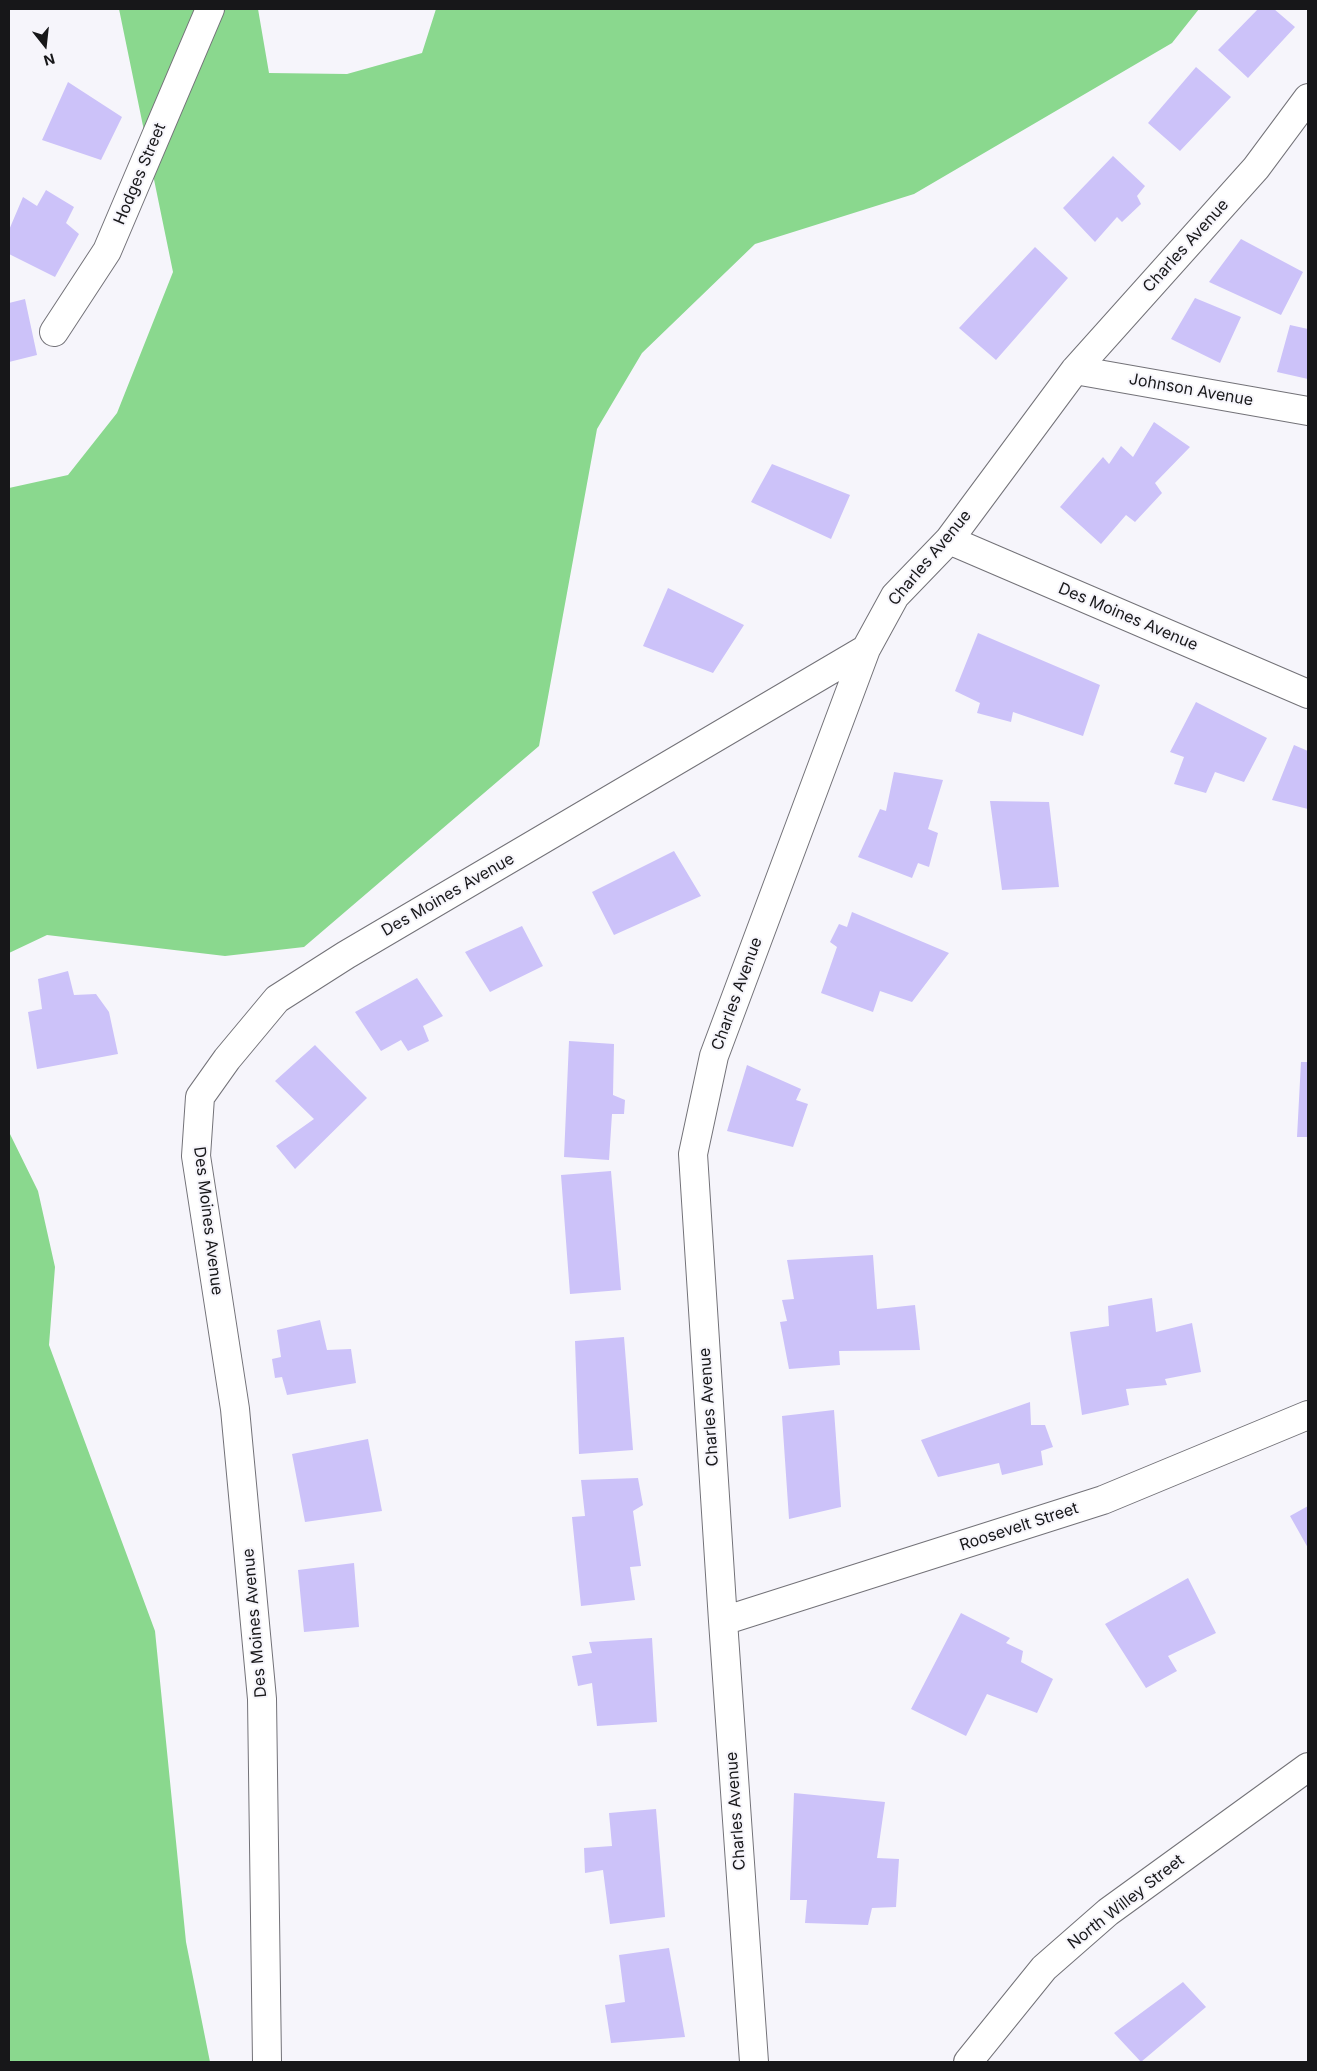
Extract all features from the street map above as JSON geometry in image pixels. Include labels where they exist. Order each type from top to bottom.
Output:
[{"type":"street","name":"Hodges Street","points":[[54,332],[107,251],[210,9]]},
{"type":"street","name":"Charles Avenue","points":[[754,2062],[693,1154],[714,1056],[866,649],[895,596],[949,540],[1075,370],[1256,168],[1308,98]]},
{"type":"street","name":"Johnson Avenue","points":[[1075,370],[1308,411]]},
{"type":"street","name":"Des Moines Avenue","points":[[949,540],[1308,694]]},
{"type":"street","name":"Des Moines Avenue","points":[[266,2062],[262,1699],[235,1409],[196,1156],[200,1097],[227,1059],[277,999],[346,955],[866,649]]},
{"type":"street","name":"Roosevelt Street","points":[[723,1621],[1103,1500],[1308,1415]]},
{"type":"street","name":"North Willey Street","points":[[968,2062],[1044,1968],[1079,1936],[1108,1912],[1308,1767]]},
{"type":"green space","points":[[119,9],[258,9],[269,73],[347,74],[422,53],[436,9],[1199,9],[1172,43],[914,194],[755,244],[642,353],[597,429],[539,746],[304,947],[225,956],[47,935],[9,953],[9,488],[68,475],[117,413],[173,272]]},
{"type":"green space","points":[[9,1132],[38,1191],[55,1267],[49,1345],[155,1631],[186,1942],[210,2062],[9,2062]]},
{"type":"building","points":[[1258,9],[1274,9],[1295,27],[1248,78],[1218,50]]},
{"type":"building","points":[[1196,67],[1231,97],[1180,151],[1148,123]]},
{"type":"building","points":[[68,82],[122,117],[101,160],[42,140]]},
{"type":"building","points":[[1113,156],[1145,186],[1137,196],[1141,204],[1122,222],[1117,217],[1095,242],[1063,208]]},
{"type":"building","points":[[46,190],[74,207],[66,223],[79,234],[55,277],[9,254],[9,230],[23,197],[37,206]]},
{"type":"building","points":[[1241,239],[1303,272],[1281,315],[1209,282]]},
{"type":"building","points":[[1035,247],[1068,278],[996,360],[959,328]]},
{"type":"building","points":[[1195,298],[1241,317],[1220,363],[1171,339]]},
{"type":"building","points":[[25,299],[37,355],[9,362],[9,303]]},
{"type":"building","points":[[1290,325],[1308,329],[1308,379],[1277,372]]},
{"type":"building","points":[[1154,422],[1190,447],[1155,483],[1162,493],[1135,522],[1126,515],[1101,544],[1060,507],[1103,457],[1109,464],[1121,446],[1133,457]]},
{"type":"building","points":[[772,464],[850,495],[831,539],[751,502]]},
{"type":"building","points":[[668,588],[744,625],[713,673],[643,646]]},
{"type":"building","points":[[978,633],[1100,685],[1083,736],[1013,712],[1011,722],[977,713],[980,703],[955,691]]},
{"type":"building","points":[[1196,702],[1267,738],[1244,782],[1215,772],[1206,793],[1174,784],[1184,757],[1170,752]]},
{"type":"building","points":[[1294,745],[1308,751],[1308,809],[1272,800]]},
{"type":"building","points":[[894,772],[943,780],[928,829],[938,833],[929,867],[918,863],[912,878],[858,857],[880,809],[886,811]]},
{"type":"building","points":[[990,801],[1049,802],[1059,887],[1002,890]]},
{"type":"building","points":[[674,851],[701,896],[614,935],[592,892]]},
{"type":"building","points":[[852,912],[949,953],[912,1002],[880,991],[873,1012],[821,993],[837,947],[830,942],[839,924],[847,927]]},
{"type":"building","points":[[522,926],[543,966],[490,992],[465,952]]},
{"type":"building","points":[[68,971],[74,995],[96,994],[109,1012],[118,1054],[37,1069],[28,1012],[42,1009],[38,979]]},
{"type":"building","points":[[417,978],[443,1016],[423,1026],[429,1041],[408,1051],[401,1040],[381,1051],[355,1012]]},
{"type":"building","points":[[569,1041],[614,1044],[613,1095],[625,1100],[624,1114],[612,1114],[609,1160],[564,1157]]},
{"type":"building","points":[[315,1045],[367,1098],[295,1169],[276,1146],[314,1119],[275,1081]]},
{"type":"building","points":[[1301,1062],[1308,1062],[1308,1137],[1297,1137]]},
{"type":"building","points":[[747,1065],[801,1089],[796,1100],[808,1104],[793,1147],[727,1131]]},
{"type":"building","points":[[611,1171],[621,1290],[570,1294],[561,1175]]},
{"type":"building","points":[[873,1255],[877,1309],[915,1305],[920,1350],[839,1351],[840,1365],[789,1369],[780,1322],[787,1321],[782,1300],[794,1299],[787,1260]]},
{"type":"building","points":[[1152,1298],[1156,1332],[1192,1323],[1201,1372],[1165,1379],[1167,1385],[1126,1389],[1129,1405],[1082,1415],[1070,1332],[1109,1326],[1108,1306]]},
{"type":"building","points":[[320,1320],[327,1350],[351,1349],[356,1383],[287,1395],[282,1377],[275,1378],[272,1359],[281,1357],[277,1330]]},
{"type":"building","points":[[624,1337],[633,1450],[579,1454],[575,1341]]},
{"type":"building","points":[[1030,1402],[1031,1425],[1045,1425],[1053,1447],[1041,1451],[1043,1465],[1002,1475],[999,1463],[938,1477],[921,1440]]},
{"type":"building","points":[[834,1410],[841,1507],[789,1519],[782,1416]]},
{"type":"building","points":[[368,1439],[382,1511],[305,1522],[292,1454]]},
{"type":"building","points":[[638,1478],[643,1505],[633,1511],[641,1566],[630,1567],[635,1600],[581,1606],[572,1517],[585,1516],[581,1480]]},
{"type":"building","points":[[1308,1506],[1308,1548],[1290,1516]]},
{"type":"building","points":[[354,1563],[359,1627],[304,1632],[298,1570]]},
{"type":"building","points":[[1188,1578],[1216,1633],[1168,1656],[1177,1671],[1146,1688],[1105,1624]]},
{"type":"building","points":[[961,1613],[1010,1638],[1006,1643],[1023,1651],[1021,1662],[1053,1679],[1037,1713],[987,1694],[966,1736],[911,1709]]},
{"type":"building","points":[[652,1638],[657,1722],[597,1726],[592,1683],[578,1686],[572,1656],[592,1653],[589,1642]]},
{"type":"building","points":[[794,1793],[885,1802],[877,1858],[899,1859],[896,1907],[872,1908],[868,1925],[805,1923],[807,1900],[790,1900]]},
{"type":"building","points":[[656,1809],[665,1917],[610,1924],[603,1870],[585,1873],[584,1848],[612,1846],[609,1813]]},
{"type":"building","points":[[669,1948],[685,2037],[611,2043],[605,2005],[625,2002],[619,1955]]},
{"type":"building","points":[[1183,1982],[1206,2007],[1141,2062],[1114,2033]]}]
